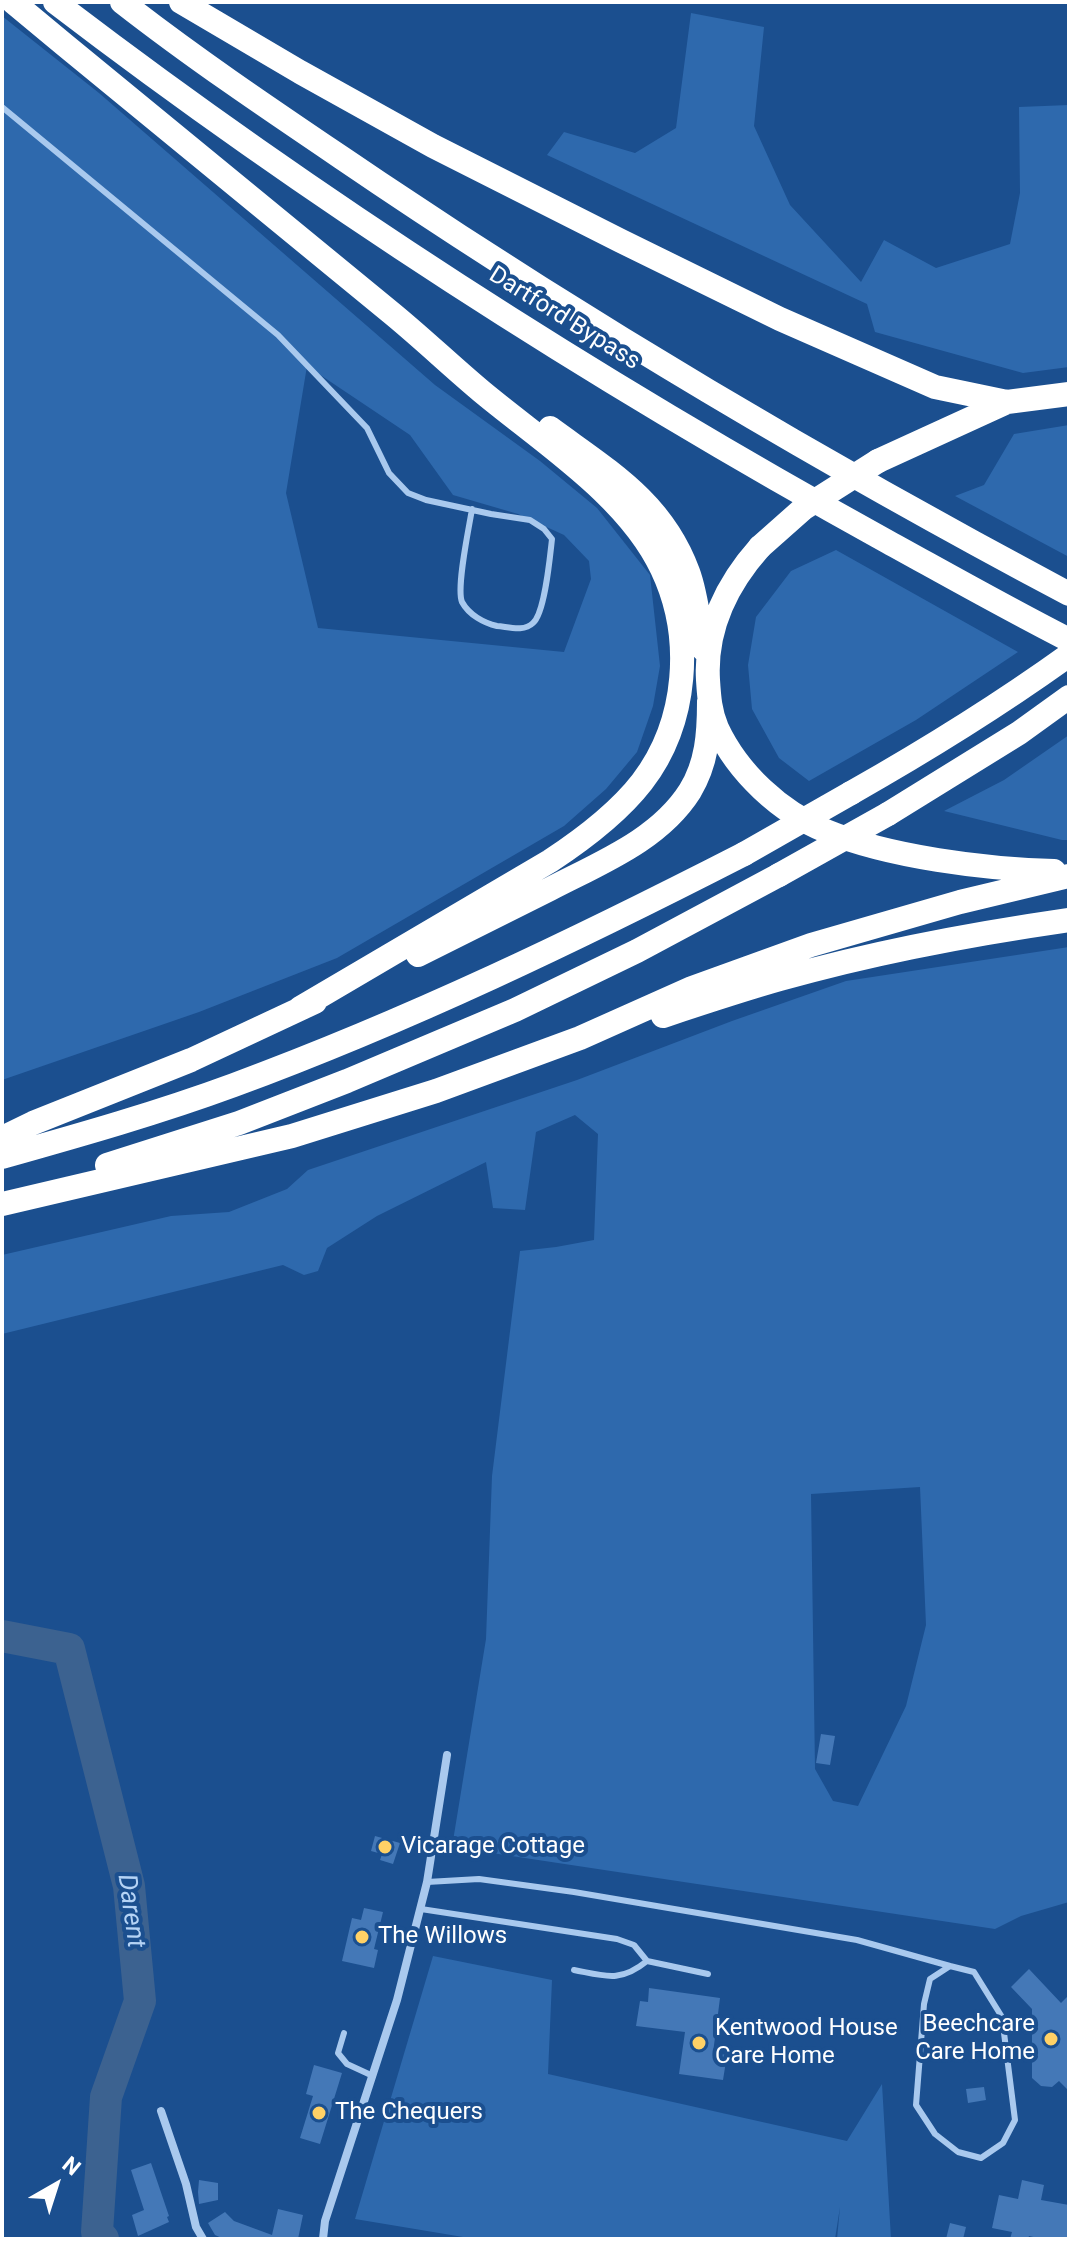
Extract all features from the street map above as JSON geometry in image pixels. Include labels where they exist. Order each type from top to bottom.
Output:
[{"type":"highway","points":[[13,2],[588,478],[636,527],[661,567],[677,606],[682,645],[680,688],[672,723],[652,768],[630,796],[581,838],[519,880],[300,1008]]},
{"type":"highway","name":"Dartford Bypass","points":[[55,2],[288,172],[592,371],[752,466],[1069,640]]},
{"type":"highway","name":"Dartford Bypass","points":[[122,2],[299,129],[641,353],[882,492],[1069,594]]},
{"type":"highway","points":[[181,2],[433,146],[780,319],[935,387],[1007,402]]},
{"type":"highway","points":[[2,1138],[191,1060],[402,963],[587,870],[655,830],[679,806],[700,770],[709,737],[707,664],[690,575],[676,544],[641,497],[614,475],[392,313]]},
{"type":"highway","points":[[707,664],[717,614],[744,565],[804,508],[878,461],[1007,402],[1069,394]]},
{"type":"highway","points":[[2,1157],[165,1109],[234,1085],[349,1040],[539,957],[744,854],[929,749],[1069,655]]},
{"type":"highway","points":[[2,1202],[239,1123],[347,1081],[552,993],[637,951],[888,814],[1019,733],[1069,697]]},
{"type":"highway","points":[[709,702],[717,726],[741,766],[785,808],[825,831],[916,855],[998,868],[1069,874]]},
{"type":"highway","points":[[2,1202],[292,1136],[436,1091],[580,1038],[692,988],[811,945],[1069,874]]},
{"type":"highway","points":[[580,1038],[650,1020],[781,978],[944,940],[1069,920]]},
{"type":"street","points":[[323,2239],[325,2221],[397,2000],[421,1909],[447,1755]]},
{"type":"street","points":[[161,2111],[186,2184],[196,2227],[203,2239]]},
{"type":"lane","points":[[2,107],[278,335],[367,428],[389,473],[408,493],[426,500],[530,520],[544,529],[552,539],[547,582],[539,616],[532,625],[518,629],[487,624],[472,615],[461,601],[472,509]]},
{"type":"lane","points":[[427,1882],[479,1879],[574,1892],[857,1940],[974,1972],[1002,2017],[1015,2120],[1003,2143],[981,2158],[958,2152],[935,2134],[916,2105],[924,2004],[930,1979],[950,1966]]},
{"type":"lane","points":[[421,1909],[617,1939],[634,1945],[647,1961],[708,1974]]},
{"type":"lane","points":[[574,1970],[614,1977],[633,1972],[647,1961]]},
{"type":"lane","points":[[344,2033],[338,2053],[347,2064],[373,2076]]},
{"type":"lane","points":[[352,2108],[362,2111]]},
{"type":"shaded area","points":[[691,13],[764,27],[754,126],[790,205],[861,282],[884,240],[936,268],[1010,244],[1020,193],[1019,107],[1069,105],[1069,367],[1023,373],[875,332],[867,304],[547,155],[564,132],[635,153],[676,128]]},
{"type":"shaded area","points":[[2,16],[99,93],[435,385],[540,461],[597,508],[650,575],[660,666],[653,706],[637,752],[606,789],[564,826],[337,958],[199,1012],[2,1080]],"holes":[[[307,366],[410,435],[453,495],[518,514],[564,535],[589,561],[591,579],[564,652],[318,628],[286,493]]]},
{"type":"shaded area","points":[[1069,425],[1069,557],[955,496],[984,485],[1014,434]]},
{"type":"shaded area","points":[[836,550],[1018,652],[916,720],[809,781],[779,758],[752,709],[748,665],[756,617],[791,571]]},
{"type":"shaded area","points":[[1069,735],[1069,840],[944,811],[1004,780]]},
{"type":"shaded area","points":[[1069,947],[1069,1902],[1021,1916],[995,1929],[452,1847],[486,1639],[492,1476],[520,1251],[594,1240],[598,1134],[575,1115],[536,1132],[525,1210],[493,1208],[486,1162],[377,1216],[327,1248],[318,1271],[304,1275],[283,1265],[2,1334],[2,1255],[171,1216],[229,1212],[287,1189],[308,1170],[577,1080],[846,981]],"holes":[[[920,1487],[926,1625],[906,1706],[858,1806],[833,1801],[815,1769],[811,1494]]]},
{"type":"shaded area","points":[[433,1956],[552,1980],[548,2074],[847,2141],[882,2084],[891,2239],[837,2239],[840,2207],[835,2239],[475,2239],[355,2219]]},
{"type":"building","points":[[821,1734],[835,1736],[830,1765],[816,1763]]},
{"type":"building","name":"Vicarage Cottage","points":[[375,1836],[400,1843],[393,1864],[380,1860],[382,1854],[371,1851]]},
{"type":"building","name":"The Willows","points":[[364,1908],[383,1912],[374,1949],[378,1950],[374,1968],[342,1961],[352,1918],[361,1920]]},
{"type":"building","name":"Beechcare Care Home","points":[[1029,1969],[1061,2003],[1069,1995],[1069,2091],[1059,2081],[1052,2087],[1041,2086],[1032,2078],[1032,2009],[1011,1987]]},
{"type":"building","name":"Kentwood House Care Home","points":[[649,1988],[720,1998],[713,2053],[727,2055],[723,2080],[679,2074],[685,2032],[636,2026],[640,2001],[648,2002]]},
{"type":"building","name":"The Chequers","points":[[314,2065],[342,2073],[320,2144],[300,2138],[313,2096],[306,2094]]},
{"type":"building","points":[[984,2087],[986,2100],[968,2103],[966,2089]]},
{"type":"building","points":[[151,2163],[169,2222],[138,2236],[132,2215],[144,2210],[131,2170]]},
{"type":"building","points":[[199,2180],[218,2183],[218,2200],[199,2204]]},
{"type":"building","points":[[1022,2180],[1044,2185],[1041,2200],[1069,2205],[1069,2239],[1029,2236],[1028,2239],[1010,2239],[1012,2232],[992,2228],[999,2195],[1018,2199]]},
{"type":"building","points":[[278,2209],[303,2215],[298,2239],[224,2239],[215,2235],[208,2223],[225,2212],[234,2221],[272,2235]]},
{"type":"building","points":[[950,2223],[966,2227],[963,2239],[946,2239]]},
{"type":"waterway","name":"Darent","points":[[2,1636],[69,1649],[129,1886],[140,2001],[106,2097],[97,2232],[103,2239]]},
{"type":"place","name":"Vicarage Cottage","points":[[385,1847]]},
{"type":"place","name":"The Willows","points":[[362,1937]]},
{"type":"place","name":"Beechcare Care Home","points":[[1051,2039]]},
{"type":"place","name":"Kentwood House Care Home","points":[[699,2043]]},
{"type":"place","name":"The Chequers","points":[[319,2113]]}]
